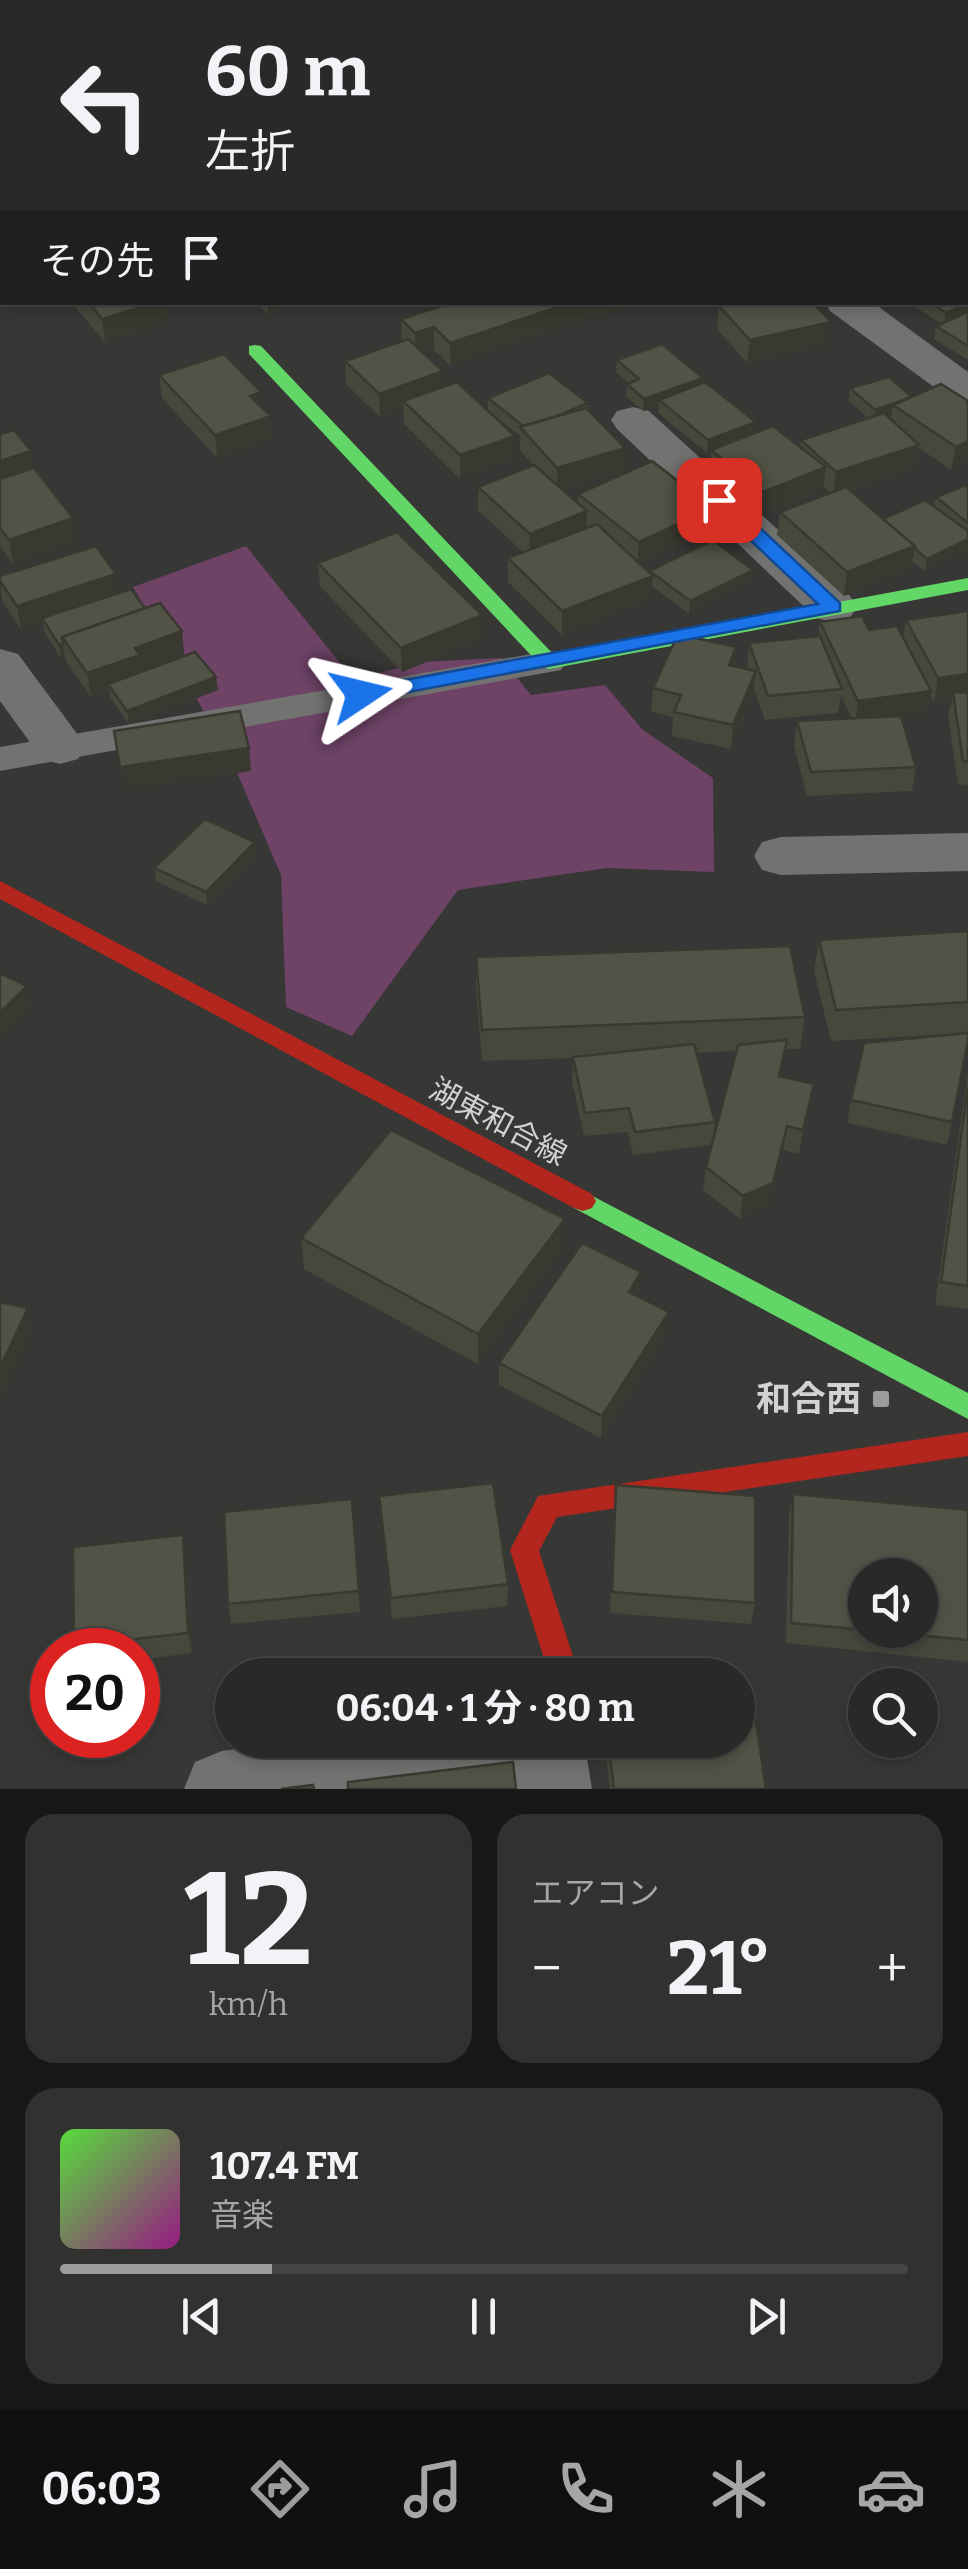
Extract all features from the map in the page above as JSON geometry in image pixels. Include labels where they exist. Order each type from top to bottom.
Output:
[{"type":"street","points":[[850,305],[968,392]]},
{"type":"street","points":[[255,350],[549,662],[968,584]]},
{"type":"street","points":[[633,420],[833,607]]},
{"type":"street","points":[[0,665],[60,746]]},
{"type":"street","points":[[781,856],[968,852]]},
{"type":"street","name":"湖東和合線","points":[[0,889],[968,1407]]},
{"type":"street","points":[[559,1658],[524,1550],[548,1505],[968,1444]]},
{"type":"street","points":[[222,1789],[548,1758]]},
{"type":"lane","points":[[0,759],[549,662]]},
{"type":"shaded area","points":[[246,546],[340,663],[368,676],[421,662],[501,658],[531,695],[605,685],[643,730],[713,778],[714,872],[607,868],[458,890],[352,1036],[286,1007],[281,875],[232,761],[133,587]]},
{"type":"building","points":[[90,305],[147,305],[102,319]]},
{"type":"building","points":[[445,305],[564,305],[450,343],[434,327],[415,333],[401,319]]},
{"type":"building","points":[[815,305],[831,322],[750,340],[719,306]]},
{"type":"building","points":[[934,305],[964,305],[946,313]]},
{"type":"building","points":[[968,312],[968,346],[936,326]]},
{"type":"building","points":[[408,339],[443,371],[379,394],[345,361]]},
{"type":"building","points":[[662,344],[703,378],[644,399],[627,384],[639,379],[617,360]]},
{"type":"building","points":[[224,354],[261,392],[250,396],[271,416],[215,435],[159,375]]},
{"type":"building","points":[[549,373],[588,403],[523,426],[488,398]]},
{"type":"building","points":[[889,377],[912,397],[875,410],[850,388]]},
{"type":"building","points":[[457,382],[515,436],[460,455],[403,401]]},
{"type":"building","points":[[705,382],[756,422],[708,440],[659,400]]},
{"type":"building","points":[[941,384],[968,401],[968,441],[956,447],[893,405]]},
{"type":"building","points":[[586,408],[625,448],[557,468],[520,427]]},
{"type":"building","points":[[884,413],[919,445],[836,472],[801,440]]},
{"type":"building","points":[[773,426],[826,467],[763,492],[711,450]]},
{"type":"building","points":[[14,430],[31,451],[0,461],[0,434]]},
{"type":"building","points":[[652,461],[713,508],[639,542],[578,494]]},
{"type":"building","points":[[534,465],[587,511],[530,534],[478,487]]},
{"type":"building","points":[[34,468],[73,518],[9,540],[0,528],[0,479]]},
{"type":"building","points":[[846,487],[915,546],[847,572],[780,512]]},
{"type":"building","points":[[968,487],[968,523],[936,497]]},
{"type":"building","points":[[925,500],[968,531],[968,539],[927,559],[883,519]]},
{"type":"building","points":[[597,524],[653,576],[562,611],[508,558]]},
{"type":"building","points":[[397,532],[482,615],[401,648],[318,563]]},
{"type":"building","points":[[713,540],[753,570],[690,601],[650,571]]},
{"type":"building","points":[[96,546],[116,574],[17,606],[0,581],[0,576]]},
{"type":"building","points":[[131,589],[145,608],[62,637],[63,644],[59,645],[42,618]]},
{"type":"building","points":[[160,603],[182,631],[135,648],[140,655],[87,673],[62,637]]},
{"type":"building","points":[[968,611],[968,674],[938,678],[906,620]]},
{"type":"building","points":[[862,616],[869,630],[897,626],[931,691],[858,701],[820,622]]},
{"type":"building","points":[[678,634],[736,647],[729,665],[756,671],[733,725],[674,712],[681,695],[653,688]]},
{"type":"building","points":[[820,636],[842,689],[768,696],[749,643]]},
{"type":"building","points":[[195,652],[216,677],[127,711],[108,684]]},
{"type":"building","points":[[953,692],[968,693],[968,761],[963,761]]},
{"type":"building","points":[[240,711],[249,748],[120,767],[114,731]]},
{"type":"building","points":[[901,716],[916,767],[811,772],[797,721]]},
{"type":"building","points":[[205,819],[255,842],[206,892],[154,868]]},
{"type":"building","points":[[968,931],[968,1002],[836,1010],[819,940]]},
{"type":"building","points":[[790,946],[805,1017],[482,1030],[476,957]]},
{"type":"building","points":[[0,973],[27,986],[0,1013]]},
{"type":"building","points":[[968,1033],[952,1122],[851,1100],[864,1043]]},
{"type":"building","points":[[787,1040],[779,1076],[814,1084],[803,1130],[787,1126],[773,1183],[743,1196],[706,1167],[738,1045]]},
{"type":"building","points":[[694,1044],[715,1122],[635,1132],[629,1108],[585,1113],[573,1057]]},
{"type":"building","points":[[968,1087],[968,1286],[941,1282]]},
{"type":"building","points":[[391,1130],[565,1219],[478,1334],[301,1238]]},
{"type":"building","points":[[582,1243],[641,1272],[629,1292],[669,1312],[602,1416],[499,1363]]},
{"type":"building","points":[[0,1302],[28,1308],[0,1368]]},
{"type":"building","points":[[493,1483],[508,1584],[391,1598],[379,1496]]},
{"type":"building","points":[[616,1485],[755,1496],[755,1603],[612,1592]]},
{"type":"building","points":[[793,1494],[968,1510],[968,1640],[938,1637],[938,1558],[848,1558],[848,1628],[791,1623]]},
{"type":"building","points":[[352,1499],[359,1591],[228,1604],[224,1512]]},
{"type":"building","points":[[183,1535],[188,1633],[160,1636],[160,1628],[74,1628],[73,1547]]},
{"type":"building","points":[[755,1716],[766,1789],[614,1789],[610,1758],[755,1758]]},
{"type":"building","points":[[513,1762],[516,1789],[348,1789],[348,1782]]},
{"type":"building","points":[[313,1785],[314,1789],[281,1789]]},
{"type":"traffic: fast","points":[[255,350],[549,662],[968,584]]},
{"type":"traffic: fast","points":[[583,1201],[968,1407]]},
{"type":"traffic: jam","points":[[0,889],[583,1201]]},
{"type":"traffic: jam","points":[[559,1658],[524,1550],[548,1505],[968,1444]]},
{"type":"place","name":"和合西","points":[[881,1399]]},
{"type":"route","points":[[361,694],[833,607],[719,500]]}]
